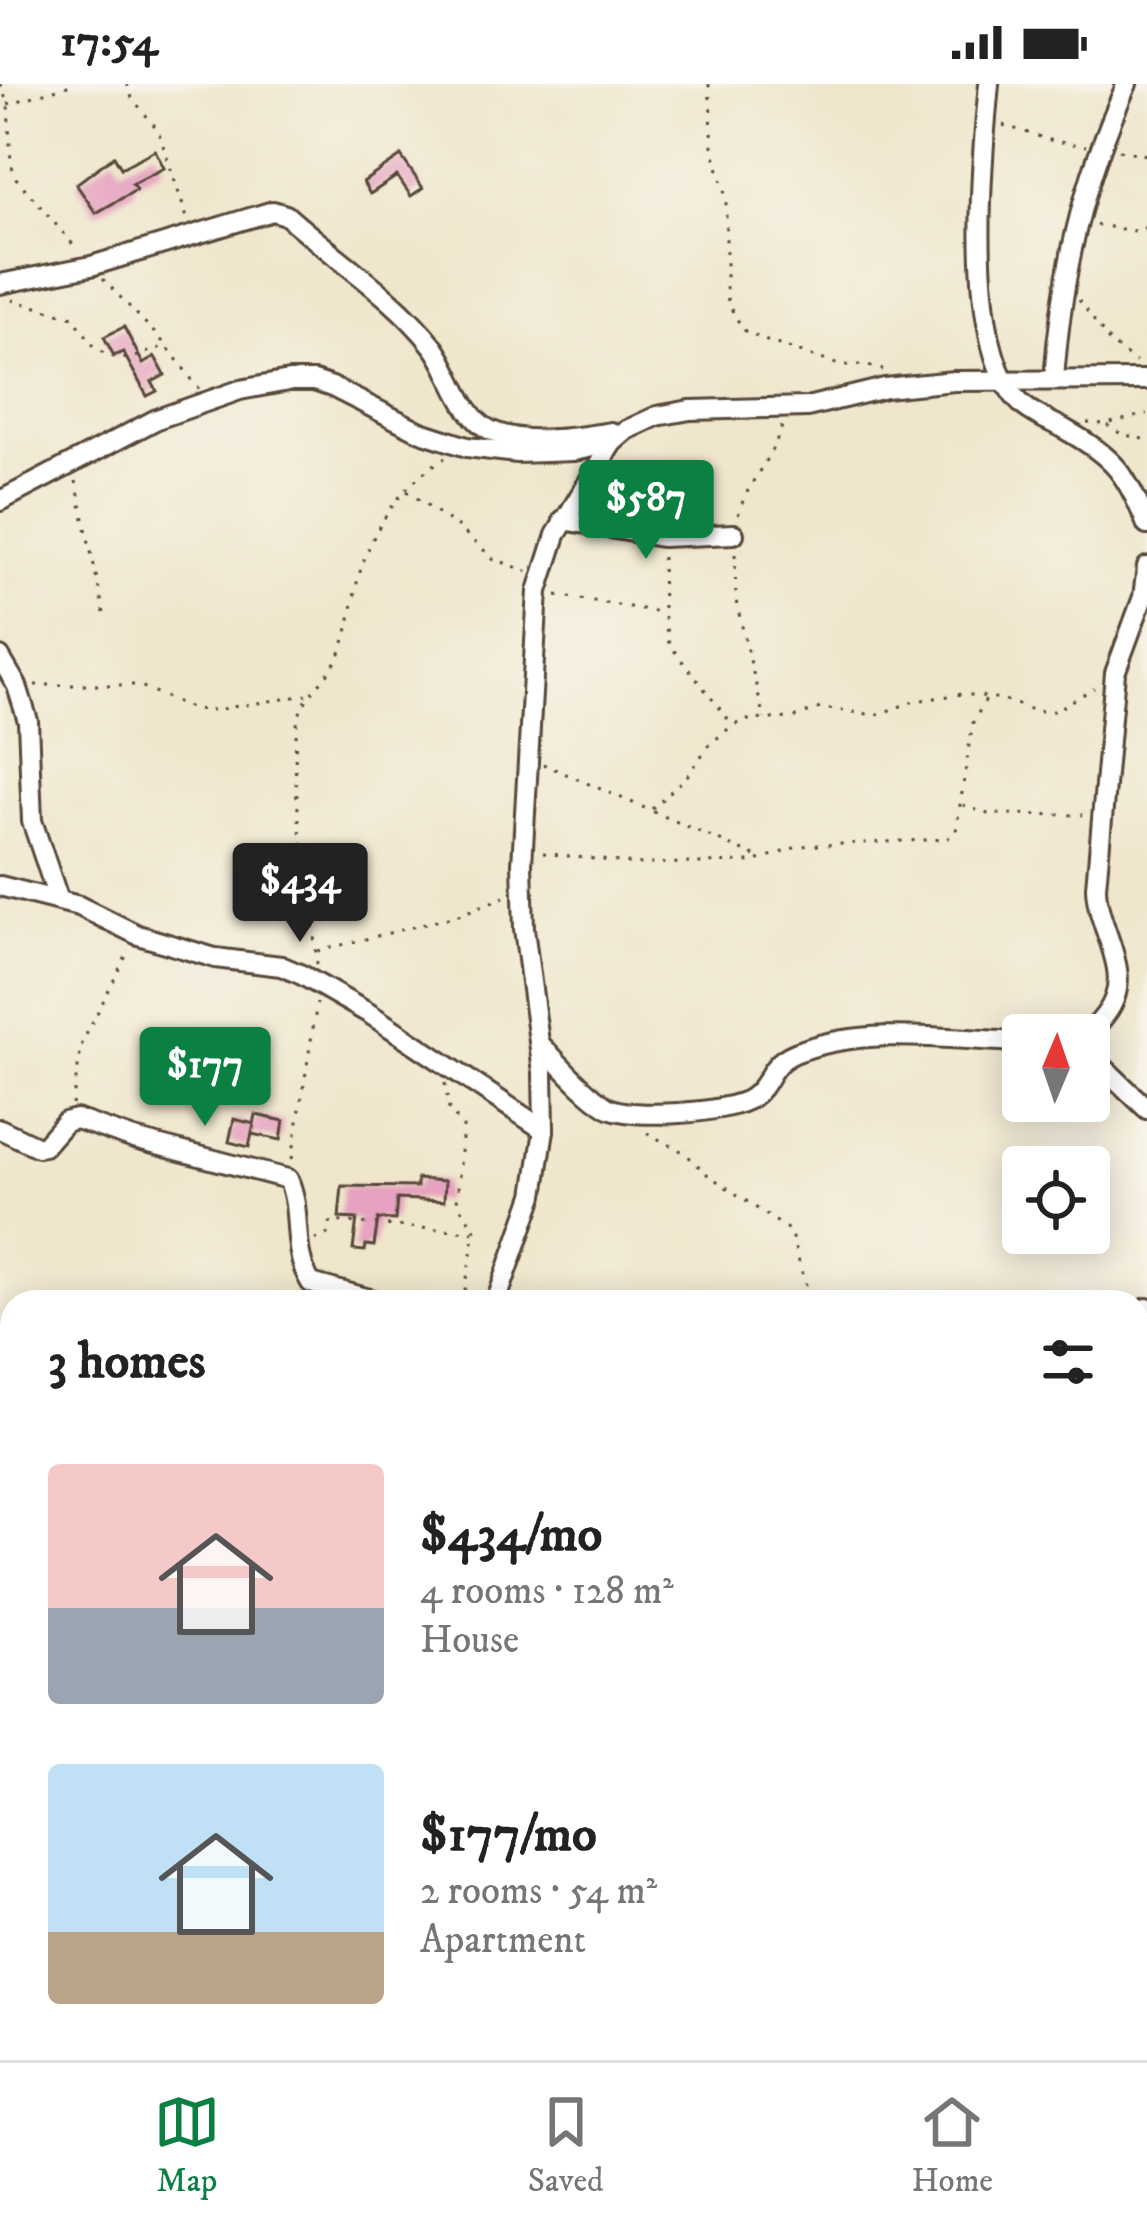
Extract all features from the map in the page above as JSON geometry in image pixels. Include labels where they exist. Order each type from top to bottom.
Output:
[{"type":"street","points":[[989,84],[980,261],[991,342],[1004,380],[1023,406],[1102,451],[1123,471],[1147,525]]},
{"type":"street","points":[[1054,380],[1064,278],[1077,222],[1098,146],[1126,84]]},
{"type":"street","points":[[0,284],[91,266],[258,213],[286,214],[421,330],[444,360],[478,423],[510,436],[620,437]]},
{"type":"street","points":[[0,501],[124,434],[208,400],[266,384],[314,381],[421,432],[467,447],[547,452],[620,437],[657,416],[690,410],[786,409],[832,404],[885,388],[1146,372]]},
{"type":"street","points":[[500,1290],[534,1195],[544,1130],[523,891],[525,756],[539,583],[563,520],[620,437]]},
{"type":"street","points":[[563,520],[661,537],[734,534]]},
{"type":"street","points":[[1105,1014],[1120,985],[1120,967],[1097,903],[1115,673],[1143,597],[1147,567]]},
{"type":"street","points":[[0,657],[17,686],[28,721],[32,821],[59,901]]},
{"type":"street","points":[[0,886],[59,901],[138,935],[215,958],[281,966],[370,1014],[544,1130]]},
{"type":"street","points":[[540,1044],[590,1094],[620,1114],[711,1110],[742,1103],[757,1094],[782,1058],[838,1041],[882,1036],[1002,1041]]},
{"type":"street","points":[[1110,1074],[1147,1109]]},
{"type":"street","points":[[0,1129],[38,1147],[70,1119],[288,1179],[297,1249],[310,1283],[336,1290]]},
{"type":"path","points":[[0,84],[8,104],[16,178],[166,345],[208,400]]},
{"type":"path","points":[[8,104],[74,84]]},
{"type":"path","points":[[127,84],[132,98],[158,130],[193,234]]},
{"type":"path","points":[[709,84],[713,146],[726,198],[726,295],[734,315],[746,331],[764,340],[839,365],[864,364],[896,374]]},
{"type":"path","points":[[986,119],[1053,142],[1147,155]]},
{"type":"path","points":[[1077,222],[1125,230],[1147,226]]},
{"type":"path","points":[[1064,278],[1111,344],[1146,372]]},
{"type":"path","points":[[0,298],[73,317],[94,346],[108,356],[130,359],[166,345]]},
{"type":"path","points":[[764,719],[736,601],[734,534],[744,495],[776,447],[786,409]]},
{"type":"path","points":[[1056,424],[1106,424],[1147,414]]},
{"type":"path","points":[[1106,424],[1121,434],[1147,440]]},
{"type":"path","points":[[288,1179],[320,987],[296,741],[298,718],[309,695],[334,664],[364,554],[405,490],[440,460],[467,447]]},
{"type":"path","points":[[73,461],[104,613]]},
{"type":"path","points":[[405,490],[502,564],[539,583],[664,612]]},
{"type":"path","points":[[661,537],[669,644],[733,725]]},
{"type":"path","points":[[652,809],[733,725],[793,718],[820,708],[876,715],[915,700],[963,694],[988,696],[1035,711],[1055,711],[1115,673]]},
{"type":"path","points":[[17,686],[138,686],[193,709],[214,710],[309,695]]},
{"type":"path","points":[[523,849],[636,864],[764,860],[800,846],[947,839],[956,831],[973,722],[988,696]]},
{"type":"path","points":[[525,756],[764,860]]},
{"type":"path","points":[[959,804],[988,814],[1103,816]]},
{"type":"path","points":[[316,952],[456,916],[523,891]]},
{"type":"path","points":[[70,1119],[82,1042],[138,935]]},
{"type":"path","points":[[443,1066],[449,1109],[463,1127],[457,1202],[472,1222],[473,1232],[465,1290]]},
{"type":"path","points":[[646,1132],[685,1153],[790,1232],[810,1290]]},
{"type":"path","points":[[297,1249],[328,1234],[331,1221],[473,1232]]},
{"type":"building","points":[[155,150],[164,168],[132,184],[136,190],[96,213],[76,184],[114,156],[121,168]]},
{"type":"building","points":[[401,156],[423,188],[411,196],[397,176],[370,194],[363,182]]},
{"type":"building","points":[[124,327],[143,364],[155,357],[165,375],[152,382],[157,391],[147,396],[123,352],[114,356],[104,337]]},
{"type":"building","points":[[256,1115],[284,1121],[281,1140],[252,1134]]},
{"type":"building","points":[[234,1119],[254,1124],[249,1147],[229,1142]]},
{"type":"building","points":[[417,1179],[445,1181],[444,1201],[397,1199],[395,1220],[378,1219],[374,1246],[353,1250],[357,1219],[339,1218],[342,1186],[417,1187]]}]
